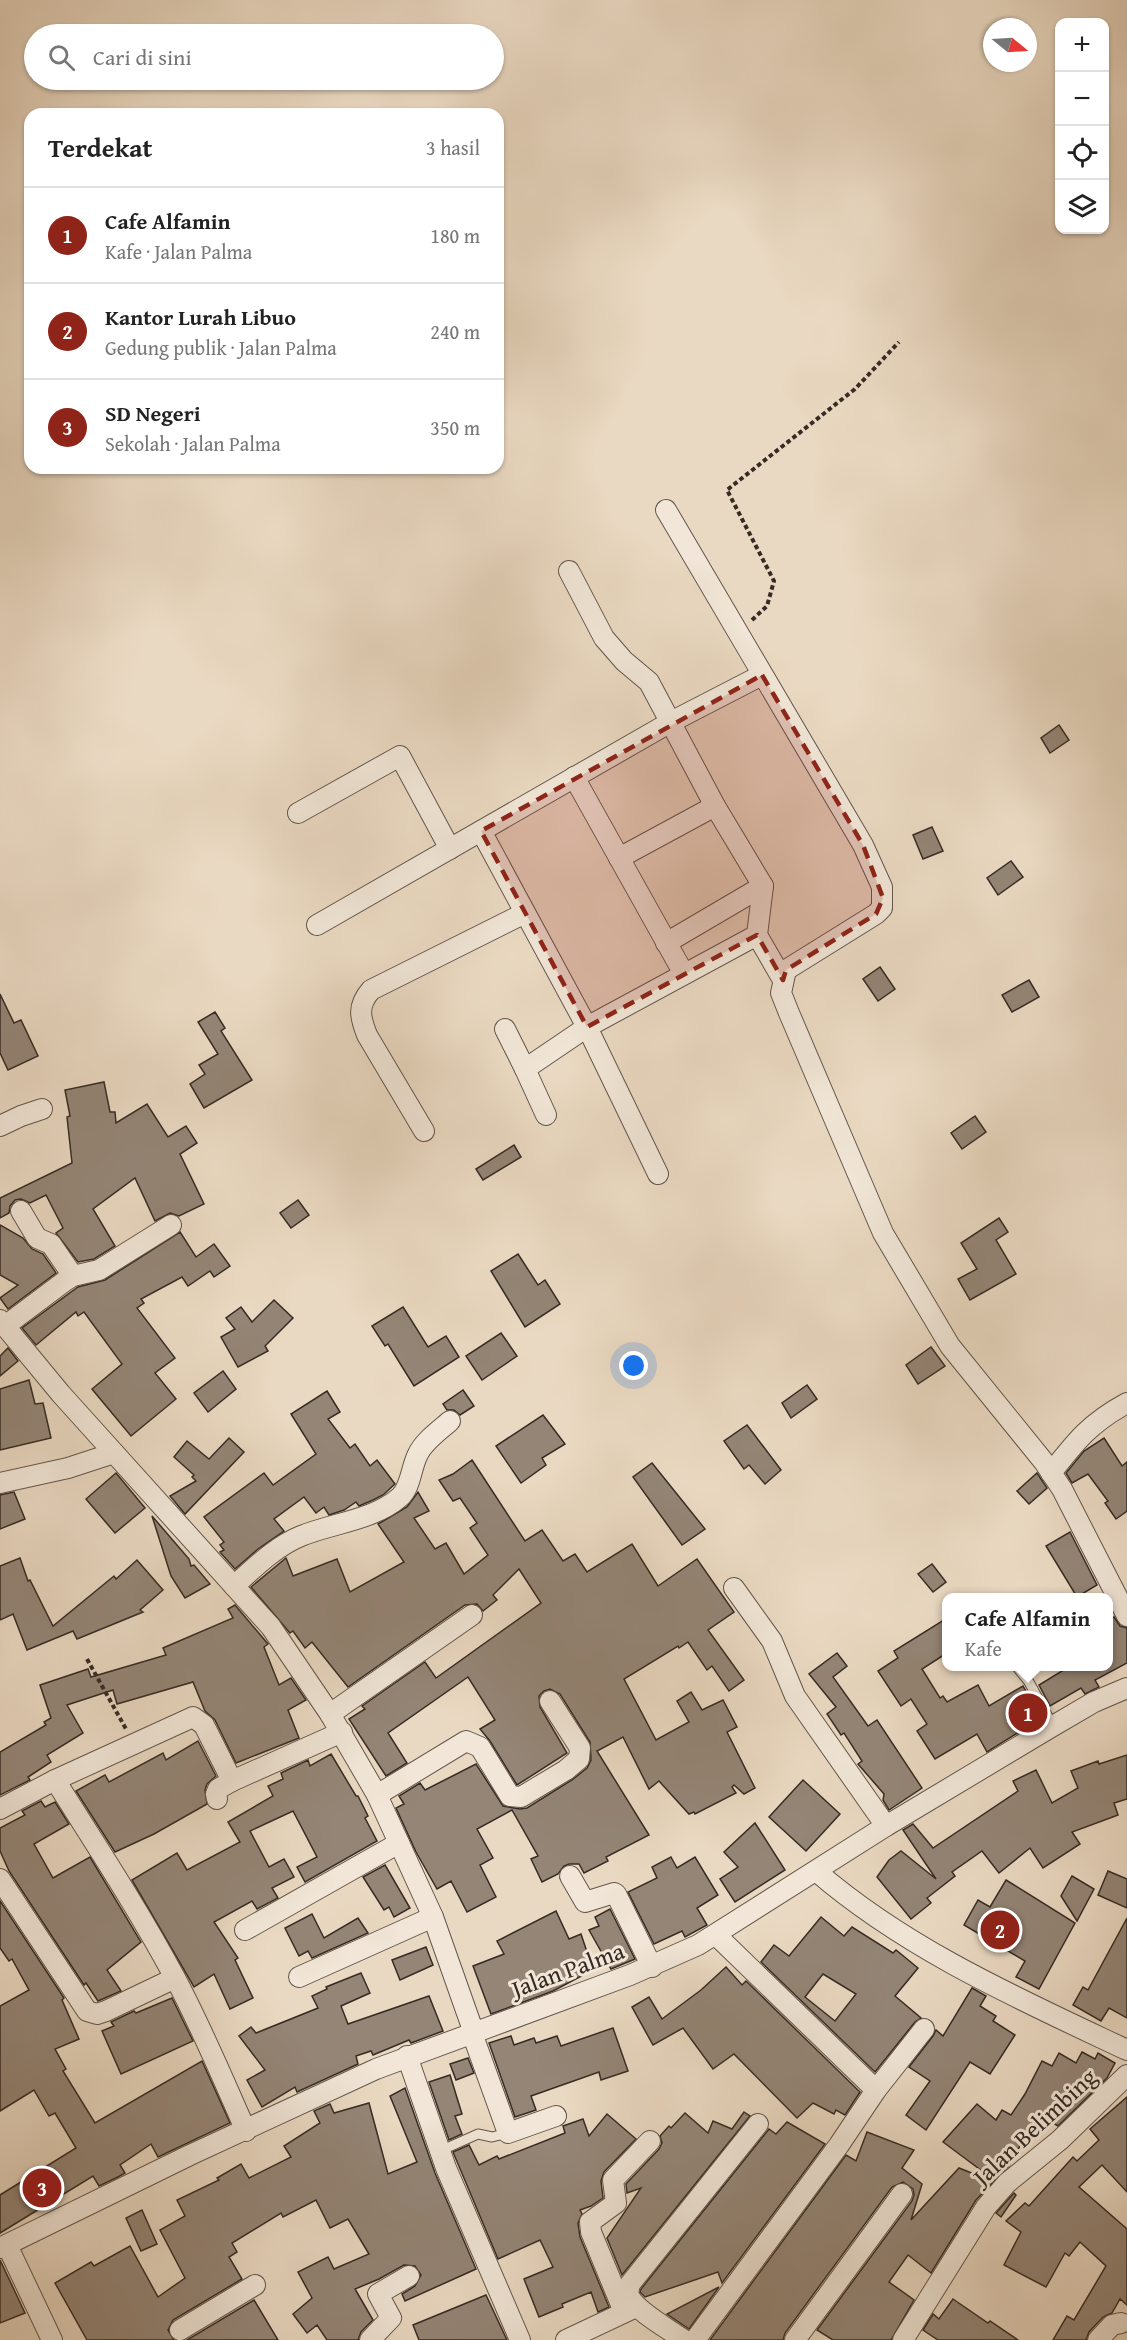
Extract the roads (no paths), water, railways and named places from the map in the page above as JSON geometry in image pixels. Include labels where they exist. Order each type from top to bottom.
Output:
[{"type":"street","points":[[666,510],[862,846],[882,886],[882,908],[786,970],[781,993],[883,1233],[950,1346],[1051,1473],[1086,1534],[1127,1617]]},
{"type":"street","points":[[569,571],[604,638],[624,661],[649,682],[669,723],[762,886],[757,935],[783,980]]},
{"type":"street","points":[[317,925],[669,723],[762,675]]},
{"type":"street","points":[[298,813],[400,756],[450,849]]},
{"type":"street","points":[[574,777],[684,974]]},
{"type":"street","points":[[619,858],[715,806]]},
{"type":"street","points":[[481,831],[588,1027],[658,1174]]},
{"type":"street","points":[[666,943],[762,886]]},
{"type":"street","points":[[424,1131],[367,1035],[362,1020],[361,1005],[371,990],[525,913]]},
{"type":"street","points":[[525,1069],[588,1027],[757,935]]},
{"type":"street","points":[[505,1029],[546,1115]]},
{"type":"street","points":[[0,1126],[42,1109]]},
{"type":"street","points":[[21,1211],[37,1238],[51,1244],[73,1276]]},
{"type":"street","points":[[171,1226],[99,1270],[73,1276],[3,1323],[61,1394],[271,1626],[342,1732],[377,1795],[433,1917],[508,2133],[556,2116]]},
{"type":"street","points":[[1051,1473],[1082,1433],[1127,1403]]},
{"type":"street","points":[[234,1586],[266,1558],[299,1537],[372,1513],[399,1497],[405,1489],[418,1454],[450,1421]]},
{"type":"street","points":[[0,1483],[68,1468],[114,1453]]},
{"type":"street","points":[[734,1588],[772,1641],[795,1696],[886,1826]]},
{"type":"street","points":[[330,1714],[472,1615]]},
{"type":"street","name":"Jalan Palma","points":[[3,2246],[407,2056],[652,1966],[716,1935],[886,1826],[1094,1702],[1127,1688]]},
{"type":"street","points":[[377,1795],[466,1741],[480,1747],[510,1796],[521,1797],[566,1770],[579,1759],[581,1753],[550,1701]]},
{"type":"street","points":[[0,1809],[55,1780],[193,1717],[204,1725],[232,1780]]},
{"type":"street","points":[[218,1799],[216,1794],[218,1789],[232,1780],[342,1732]]},
{"type":"street","points":[[55,1780],[136,1909],[175,1978],[246,2131]]},
{"type":"street","points":[[245,1930],[399,1843]]},
{"type":"street","points":[[816,1871],[840,1893],[891,1927],[950,1961],[1047,2012],[1127,2050]]},
{"type":"street","points":[[570,1876],[585,1902],[616,1894],[652,1966]]},
{"type":"street","points":[[0,1879],[87,2011],[97,2014],[106,2012],[175,1978]]},
{"type":"street","points":[[299,1977],[433,1917]]},
{"type":"street","points":[[716,1935],[876,2090]]},
{"type":"street","points":[[695,2340],[839,2145],[876,2090],[924,2029]]},
{"type":"street","points":[[407,2056],[440,2151],[520,2340]]},
{"type":"street","name":"Jalan Belimbing","points":[[903,2340],[986,2207],[1007,2183],[1060,2140],[1127,2075]]},
{"type":"street","points":[[631,2309],[628,2292],[630,2284],[758,2124]]},
{"type":"street","points":[[650,2141],[613,2180],[616,2203],[590,2222],[591,2232],[631,2309],[684,2340]]},
{"type":"street","points":[[795,2340],[902,2194]]},
{"type":"street","points":[[3,2246],[51,2340]]},
{"type":"street","points":[[370,2340],[391,2318],[378,2294],[409,2276]]},
{"type":"street","points":[[181,2330],[255,2285]]},
{"type":"street","points":[[566,2340],[631,2309]]},
{"type":"street","points":[[1098,2340],[1105,2330],[1121,2323]]},
{"type":"lane","points":[[1020,1671],[1029,1682],[1053,1726]]},
{"type":"lane","points":[[440,2151],[478,2134],[492,2137],[508,2133]]},
{"type":"place","name":"Cafe Alfamin","points":[[1028,1713]]},
{"type":"place","name":"Kantor Lurah Libuo","points":[[1000,1930]]},
{"type":"place","name":"SD Negeri","points":[[42,2188]]}]
